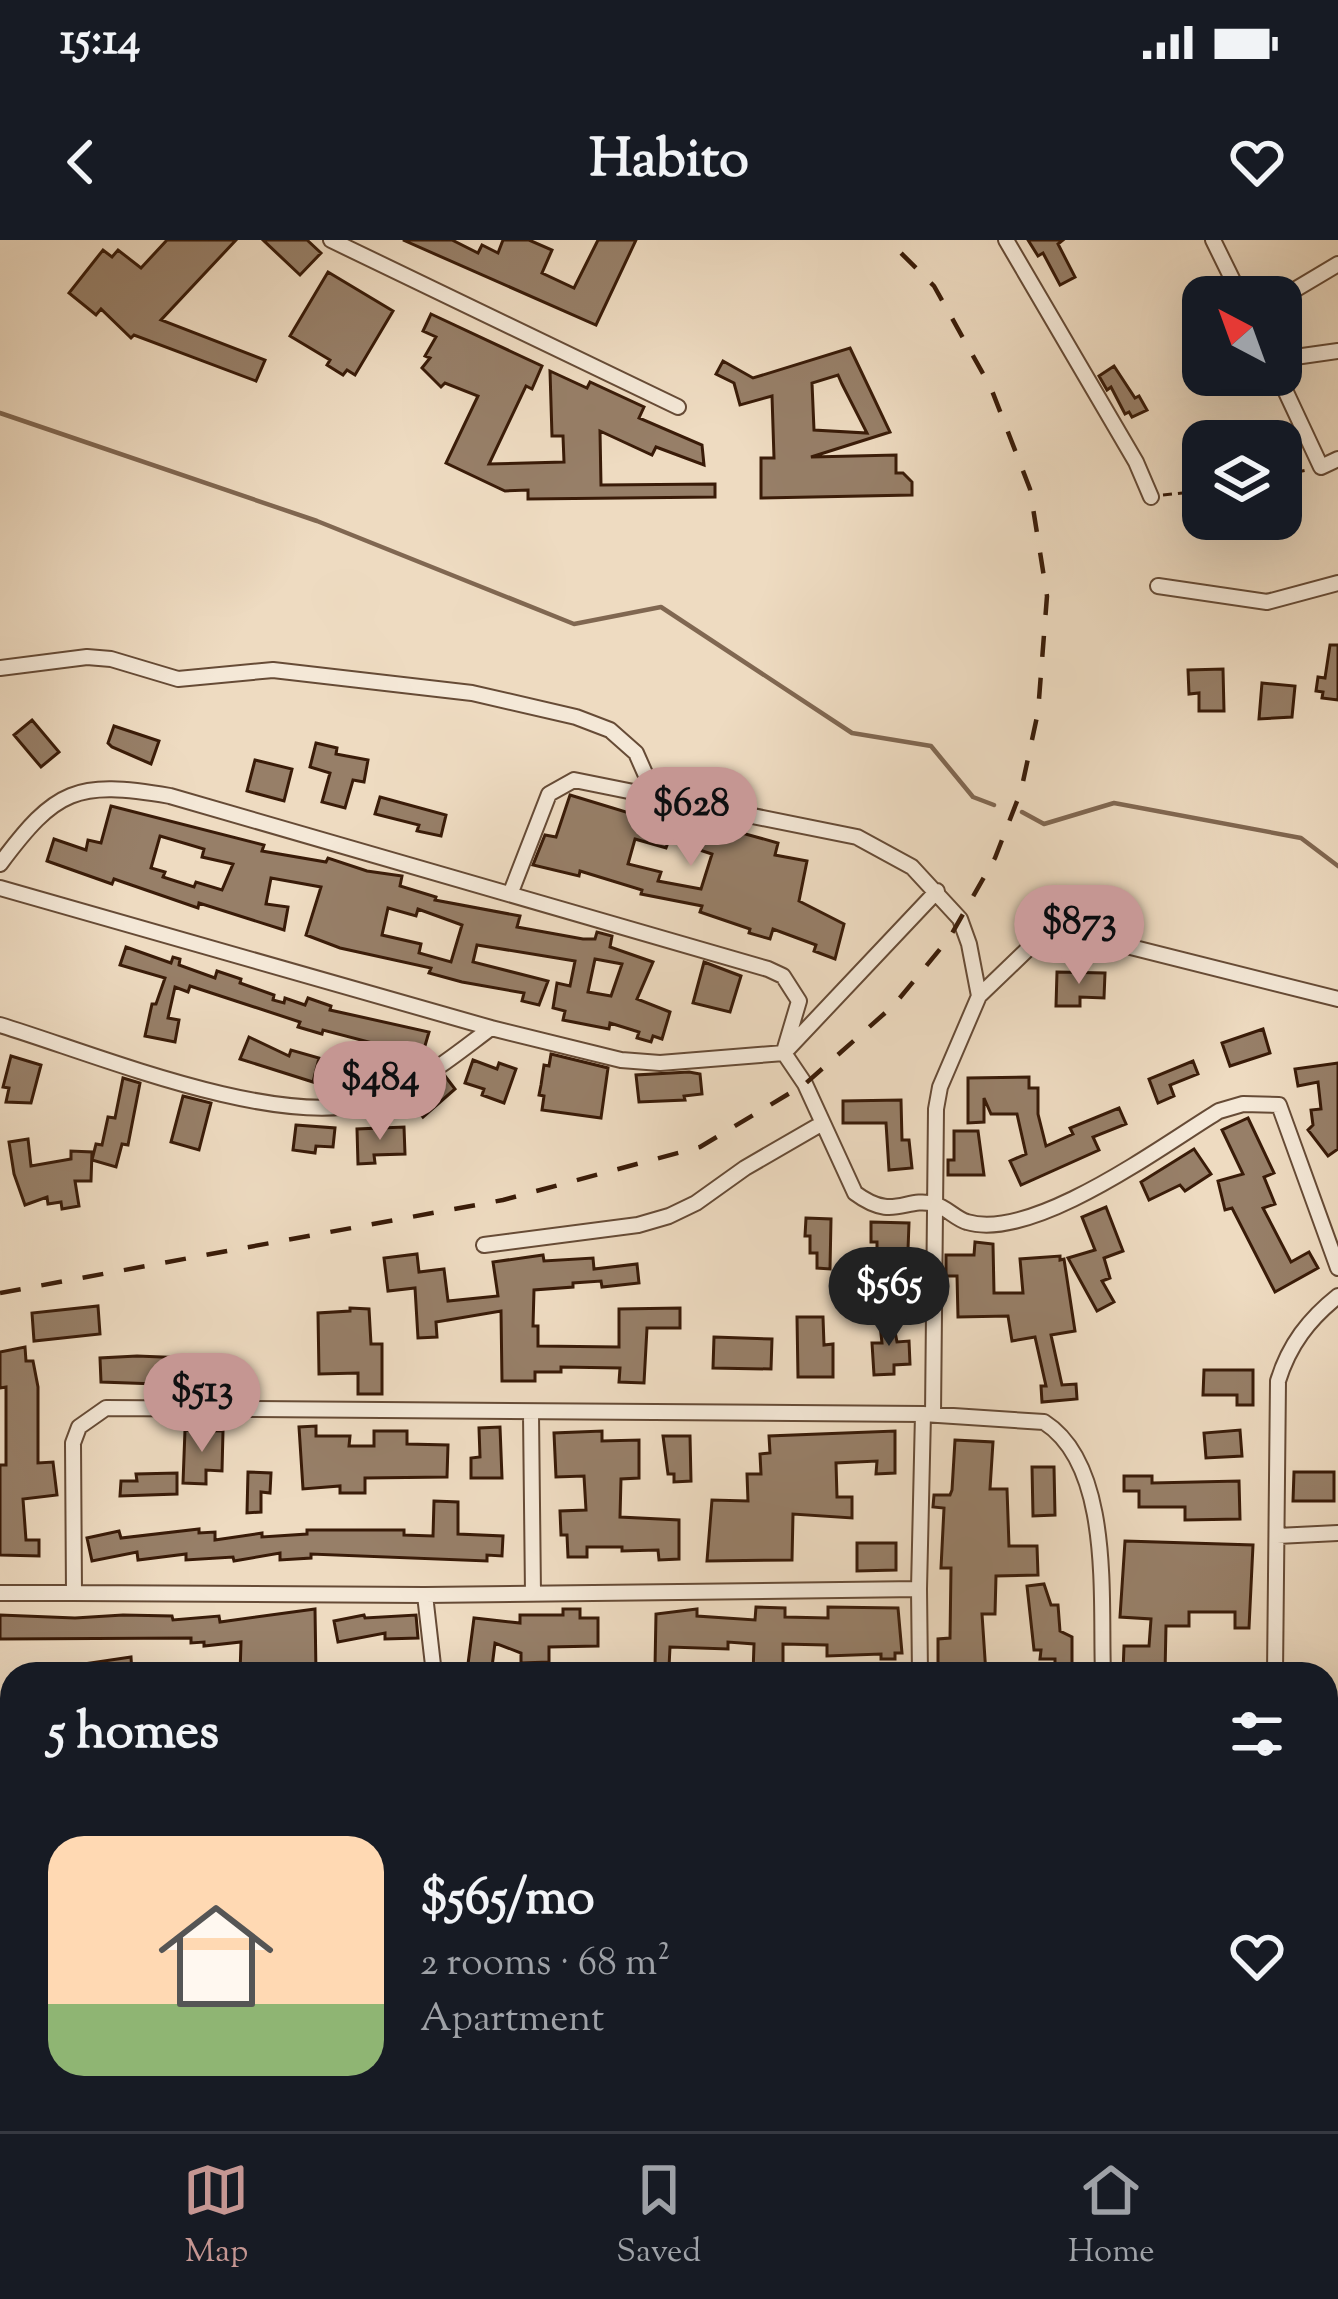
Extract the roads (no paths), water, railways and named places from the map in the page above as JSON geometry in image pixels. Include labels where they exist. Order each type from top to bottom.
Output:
[{"type":"street","points":[[331,240],[677,407]]},
{"type":"street","points":[[1006,240],[1136,462],[1151,497]]},
{"type":"street","points":[[1213,240],[1231,276]]},
{"type":"street","points":[[1302,285],[1338,264]]},
{"type":"street","points":[[1302,356],[1338,351]]},
{"type":"street","points":[[1288,396],[1321,467],[1338,459]]},
{"type":"street","points":[[1158,586],[1267,602],[1338,583]]},
{"type":"street","points":[[0,668],[87,657],[125,662],[178,679],[273,670],[472,693],[576,717],[610,730],[636,753],[655,796]]},
{"type":"street","points":[[511,892],[549,794],[574,780],[857,837],[889,850],[937,891],[960,919],[975,964],[979,996]]},
{"type":"street","points":[[0,864],[31,823],[68,796],[92,789],[170,796],[511,892],[783,976],[799,1001],[784,1053]]},
{"type":"street","points":[[0,889],[491,1028],[621,1060],[660,1063],[784,1053],[937,891]]},
{"type":"street","points":[[920,1662],[940,1087],[979,996],[1030,946],[1063,930],[1338,999]]},
{"type":"street","points":[[0,1024],[199,1086],[297,1106],[335,1108],[396,1092],[491,1028]]},
{"type":"street","points":[[784,1053],[805,1084],[848,1182],[864,1199],[895,1209],[933,1203],[968,1223],[1000,1224],[1039,1216],[1219,1111],[1267,1102],[1279,1105],[1338,1268]]},
{"type":"street","points":[[484,1245],[638,1226],[669,1216],[821,1124]]},
{"type":"street","points":[[1275,1662],[1278,1381],[1301,1332],[1338,1296]]},
{"type":"street","points":[[74,1593],[73,1443],[79,1427],[106,1408],[928,1415],[1044,1422],[1060,1432],[1083,1472],[1097,1530],[1102,1662]]},
{"type":"street","points":[[531,1414],[532,1594]]},
{"type":"street","points":[[1277,1536],[1338,1533]]},
{"type":"street","points":[[0,1593],[425,1595],[919,1589]]},
{"type":"street","points":[[425,1595],[433,1662]]},
{"type":"street","points":[[1338,1735],[1338,1745]]},
{"type":"waterway","points":[[0,413],[317,521],[574,624],[661,607],[852,733],[931,746],[973,797],[994,805]]},
{"type":"waterway","points":[[1022,812],[1044,824],[1114,803],[1301,838],[1338,866]]},
{"type":"railway","points":[[0,1293],[503,1200],[700,1147],[805,1084],[894,1005],[950,937],[995,858],[1021,791],[1038,712],[1047,596],[1030,489],[991,388],[934,286],[888,240]]}]
